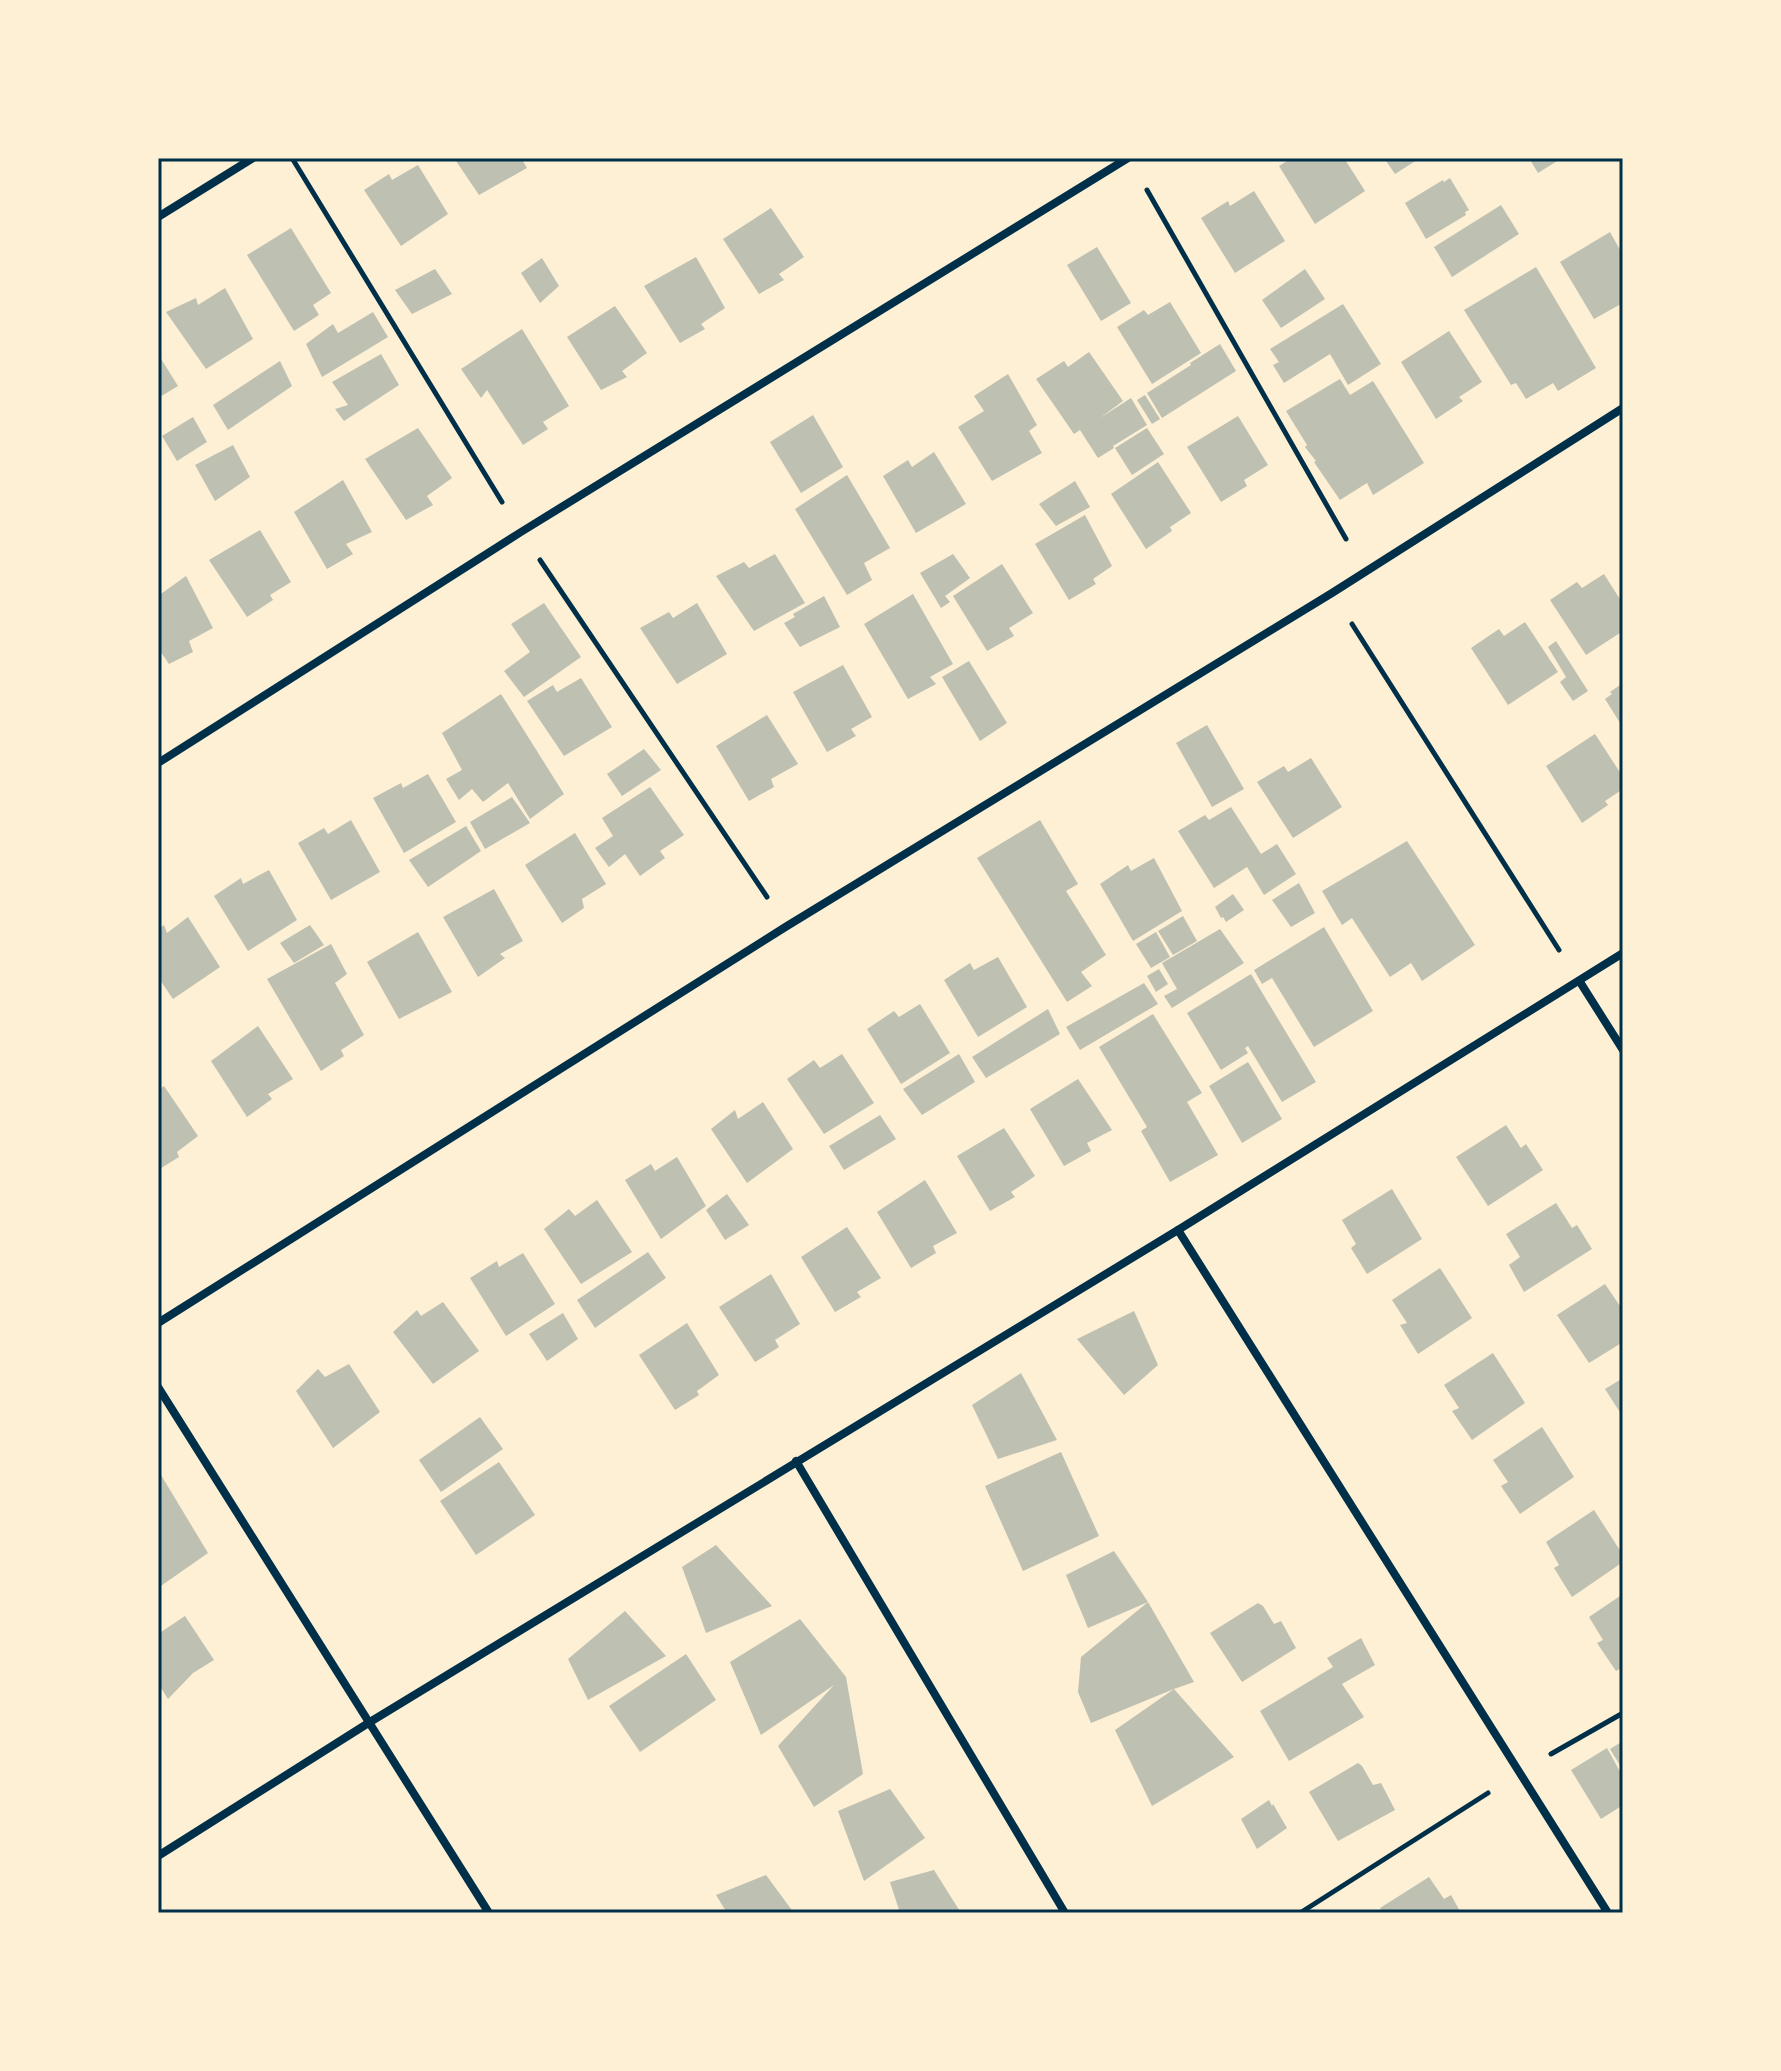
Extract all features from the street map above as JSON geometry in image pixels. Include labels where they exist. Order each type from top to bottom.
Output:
[{"type":"street","points":[[158,217],[253,158]]},
{"type":"street","points":[[158,763],[534,523],[1128,158]]},
{"type":"street","points":[[158,1323],[787,926],[1332,593],[1623,408]]},
{"type":"street","points":[[158,1856],[370,1722],[1178,1230],[1623,953]]},
{"type":"street","points":[[1580,982],[1623,1050]]},
{"type":"street","points":[[1178,1230],[1608,1913]]},
{"type":"street","points":[[158,1387],[489,1913]]},
{"type":"street","points":[[796,1461],[1065,1913]]},
{"type":"path","points":[[1144,186],[1365,572]]},
{"type":"path","points":[[1332,593],[1580,982]]},
{"type":"path","points":[[1300,1913],[1519,1773],[1623,1713]]},
{"type":"building","points":[[454,158],[521,158],[527,168],[479,195]]},
{"type":"building","points":[[1292,158],[1344,158],[1365,191],[1315,224],[1279,166]]},
{"type":"building","points":[[1384,158],[1420,158],[1395,174]]},
{"type":"building","points":[[1529,158],[1562,158],[1538,173]]},
{"type":"building","points":[[418,165],[448,214],[401,246],[364,190],[389,174],[392,180]]},
{"type":"building","points":[[1450,178],[1469,210],[1465,212],[1466,215],[1426,239],[1405,203]]},
{"type":"building","points":[[1254,191],[1285,241],[1235,273],[1201,218],[1228,201],[1230,206]]},
{"type":"building","points":[[1501,205],[1519,234],[1452,277],[1434,247]]},
{"type":"building","points":[[771,208],[804,257],[779,274],[784,280],[759,294],[723,239]]},
{"type":"building","points":[[291,228],[331,293],[313,305],[319,315],[294,331],[247,255]]},
{"type":"building","points":[[1610,232],[1623,255],[1623,298],[1620,299],[1621,304],[1594,319],[1560,262]]},
{"type":"building","points":[[1097,247],[1131,303],[1101,321],[1067,265]]},
{"type":"building","points":[[696,257],[725,308],[701,324],[705,329],[680,343],[644,286]]},
{"type":"building","points":[[542,258],[559,286],[540,303],[521,273]]},
{"type":"building","points":[[1536,267],[1596,368],[1558,391],[1553,383],[1526,399],[1516,383],[1511,385],[1464,310]]},
{"type":"building","points":[[435,269],[452,294],[412,314],[395,290]]},
{"type":"building","points":[[1305,269],[1325,299],[1281,328],[1262,300]]},
{"type":"building","points":[[225,288],[253,339],[206,369],[166,312],[196,298],[198,305]]},
{"type":"building","points":[[1170,302],[1201,353],[1152,384],[1117,327],[1144,310],[1148,315]]},
{"type":"building","points":[[1343,304],[1381,364],[1348,385],[1330,354],[1284,383],[1273,365],[1279,362],[1270,349]]},
{"type":"building","points":[[615,306],[647,353],[622,371],[627,377],[601,390],[567,337]]},
{"type":"building","points":[[373,312],[388,337],[322,377],[306,344],[333,324],[338,333]]},
{"type":"building","points":[[522,329],[569,406],[543,422],[548,429],[523,445],[487,390],[481,398],[461,369]]},
{"type":"building","points":[[1449,331],[1482,382],[1459,397],[1463,401],[1436,419],[1401,362]]},
{"type":"building","points":[[1220,344],[1236,371],[1162,418],[1147,393]]},
{"type":"building","points":[[1089,352],[1123,401],[1100,418],[1131,398],[1147,425],[1098,458],[1080,430],[1074,434],[1036,379],[1064,361],[1068,367]]},
{"type":"building","points":[[158,354],[178,386],[158,398]]},
{"type":"building","points":[[381,354],[399,385],[344,421],[335,409],[348,405],[332,382]]},
{"type":"building","points":[[280,361],[292,386],[228,430],[213,405]]},
{"type":"building","points":[[1008,374],[1037,425],[1029,431],[1042,453],[992,481],[958,427],[984,411],[974,396]]},
{"type":"building","points":[[1340,379],[1350,395],[1373,381],[1424,463],[1373,495],[1367,483],[1340,500],[1314,462],[1286,411]]},
{"type":"building","points":[[1145,395],[1160,419],[1152,424],[1137,400]]},
{"type":"building","points":[[813,415],[843,467],[801,493],[770,442]]},
{"type":"building","points":[[1238,416],[1268,465],[1244,480],[1247,486],[1221,502],[1187,447]]},
{"type":"building","points":[[193,417],[207,442],[177,461],[162,436]]},
{"type":"building","points":[[418,428],[452,478],[427,496],[433,505],[406,520],[365,459]]},
{"type":"building","points":[[1147,428],[1164,454],[1132,475],[1115,448]]},
{"type":"building","points":[[233,445],[250,477],[215,501],[195,465]]},
{"type":"building","points":[[934,452],[966,504],[916,533],[883,476],[908,460],[912,467]]},
{"type":"building","points":[[1158,462],[1191,513],[1146,549],[1111,494]]},
{"type":"building","points":[[847,475],[890,548],[864,563],[872,580],[847,595],[795,509]]},
{"type":"building","points":[[343,480],[372,532],[346,544],[353,554],[327,569],[294,512]]},
{"type":"building","points":[[1075,481],[1090,507],[1056,526],[1039,504]]},
{"type":"building","points":[[1085,515],[1112,566],[1093,579],[1096,584],[1069,600],[1035,544]]},
{"type":"building","points":[[260,530],[291,582],[270,595],[273,600],[247,617],[209,560]]},
{"type":"building","points":[[775,554],[805,603],[754,631],[716,576],[744,562],[749,568]]},
{"type":"building","points":[[953,554],[970,578],[945,596],[950,602],[941,608],[920,573]]},
{"type":"building","points":[[1002,564],[1033,613],[1009,628],[1014,636],[987,651],[953,596]]},
{"type":"building","points":[[1604,574],[1623,604],[1623,631],[1586,655],[1550,600],[1577,582],[1582,588]]},
{"type":"building","points":[[186,576],[213,628],[189,641],[193,652],[169,664],[158,648],[158,596]]},
{"type":"building","points":[[913,594],[953,664],[930,677],[936,684],[908,699],[864,624]]},
{"type":"building","points":[[824,596],[840,627],[800,647],[784,623],[795,617],[793,614]]},
{"type":"building","points":[[544,603],[581,657],[524,697],[504,671],[530,652],[511,624]]},
{"type":"building","points":[[697,603],[727,654],[677,684],[640,628],[669,612],[673,618]]},
{"type":"building","points":[[1525,622],[1558,672],[1508,705],[1471,648],[1499,629],[1504,636]]},
{"type":"building","points":[[1556,641],[1588,691],[1573,701],[1560,682],[1566,677],[1548,647]]},
{"type":"building","points":[[969,661],[1007,723],[980,741],[942,677]]},
{"type":"building","points":[[843,665],[872,717],[851,729],[856,736],[827,752],[793,692]]},
{"type":"building","points":[[581,678],[612,727],[564,756],[527,701],[553,685],[557,692]]},
{"type":"building","points":[[1623,683],[1623,721],[1620,723],[1605,699]]},
{"type":"building","points":[[501,694],[564,794],[530,819],[508,783],[483,802],[472,789],[459,800],[446,779],[462,770],[442,733]]},
{"type":"building","points":[[767,715],[798,764],[771,779],[774,787],[749,801],[716,746]]},
{"type":"building","points":[[1207,725],[1244,789],[1212,807],[1176,743]]},
{"type":"building","points":[[1595,734],[1623,777],[1623,789],[1605,801],[1608,805],[1582,823],[1546,766]]},
{"type":"building","points":[[644,749],[661,770],[622,796],[607,774]]},
{"type":"building","points":[[1311,758],[1342,807],[1293,838],[1257,782],[1284,766],[1288,772]]},
{"type":"building","points":[[428,774],[456,822],[404,853],[373,798],[401,783],[403,788]]},
{"type":"building","points":[[650,787],[684,835],[660,851],[665,858],[640,876],[625,854],[609,867],[595,848],[613,836],[602,818]]},
{"type":"building","points":[[512,797],[530,823],[485,849],[470,822]]},
{"type":"building","points":[[1231,807],[1261,854],[1277,844],[1296,874],[1264,895],[1247,867],[1214,888],[1178,831],[1205,815],[1209,820]]},
{"type":"building","points":[[351,820],[380,872],[331,900],[298,843],[324,828],[328,834]]},
{"type":"building","points":[[1040,820],[1078,884],[1066,891],[1106,955],[1081,972],[1092,986],[1067,1002],[977,858]]},
{"type":"building","points":[[466,826],[481,851],[428,887],[409,860]]},
{"type":"building","points":[[575,833],[606,884],[582,899],[584,908],[562,923],[525,865]]},
{"type":"building","points":[[1407,841],[1475,945],[1422,981],[1411,963],[1390,977],[1352,918],[1342,925],[1322,891]]},
{"type":"building","points":[[1154,858],[1182,911],[1133,941],[1100,884],[1128,865],[1131,871]]},
{"type":"building","points":[[269,870],[297,920],[248,951],[214,896],[241,878],[243,884]]},
{"type":"building","points":[[1299,883],[1315,913],[1291,927],[1272,900]]},
{"type":"building","points":[[494,889],[523,941],[500,954],[505,958],[478,977],[443,917]]},
{"type":"building","points":[[1233,894],[1244,910],[1226,922],[1215,907]]},
{"type":"building","points":[[1183,916],[1197,941],[1173,955],[1158,931]]},
{"type":"building","points":[[188,917],[220,967],[173,999],[158,977],[158,929],[164,925],[167,933]]},
{"type":"building","points":[[310,925],[324,945],[294,963],[280,943]]},
{"type":"building","points":[[1324,927],[1373,1011],[1314,1047],[1272,978],[1262,984],[1254,970]]},
{"type":"building","points":[[1220,929],[1244,963],[1172,1008],[1164,996],[1177,989],[1162,963]]},
{"type":"building","points":[[418,932],[452,992],[399,1019],[367,962]]},
{"type":"building","points":[[1156,932],[1170,957],[1151,968],[1136,944]]},
{"type":"building","points":[[331,944],[347,974],[335,983],[364,1035],[341,1050],[344,1056],[321,1071],[267,979]]},
{"type":"building","points":[[998,957],[1027,1007],[978,1037],[944,980],[970,963],[974,970]]},
{"type":"building","points":[[1159,969],[1168,984],[1156,992],[1147,976]]},
{"type":"building","points":[[1251,974],[1316,1082],[1282,1102],[1248,1046],[1245,1048],[1248,1053],[1221,1070],[1187,1013]]},
{"type":"building","points":[[1144,983],[1158,1004],[1080,1050],[1066,1027]]},
{"type":"building","points":[[920,1004],[950,1053],[901,1084],[867,1029],[894,1011],[899,1017]]},
{"type":"building","points":[[1048,1009],[1060,1034],[986,1078],[972,1057]]},
{"type":"building","points":[[1153,1014],[1202,1093],[1187,1102],[1218,1155],[1170,1182],[1141,1131],[1147,1127],[1099,1047]]},
{"type":"building","points":[[258,1026],[293,1079],[268,1094],[272,1099],[247,1117],[211,1061]]},
{"type":"building","points":[[842,1054],[874,1103],[824,1134],[787,1079],[814,1060],[820,1068]]},
{"type":"building","points":[[959,1054],[975,1082],[922,1115],[903,1089]]},
{"type":"building","points":[[1248,1062],[1282,1119],[1242,1143],[1209,1086]]},
{"type":"building","points":[[1078,1079],[1112,1130],[1087,1143],[1091,1151],[1064,1166],[1030,1109]]},
{"type":"building","points":[[164,1086],[198,1136],[177,1152],[179,1157],[158,1170],[158,1090]]},
{"type":"building","points":[[763,1102],[793,1149],[747,1183],[711,1129],[735,1110],[738,1119]]},
{"type":"building","points":[[880,1115],[896,1139],[844,1170],[829,1146]]},
{"type":"building","points":[[1506,1125],[1521,1148],[1526,1144],[1543,1170],[1488,1206],[1456,1157]]},
{"type":"building","points":[[1004,1128],[1035,1176],[1011,1192],[1015,1197],[990,1211],[957,1156]]},
{"type":"building","points":[[677,1157],[706,1206],[661,1239],[625,1180],[651,1164],[655,1171]]},
{"type":"building","points":[[925,1180],[957,1233],[933,1246],[936,1253],[911,1268],[877,1212]]},
{"type":"building","points":[[1392,1189],[1422,1239],[1367,1274],[1351,1248],[1356,1244],[1342,1220]]},
{"type":"building","points":[[727,1194],[749,1225],[725,1240],[706,1210]]},
{"type":"building","points":[[597,1200],[632,1252],[581,1284],[544,1229],[569,1209],[575,1216]]},
{"type":"building","points":[[1556,1203],[1572,1228],[1577,1225],[1592,1249],[1524,1292],[1509,1265],[1520,1257],[1506,1234]]},
{"type":"building","points":[[847,1227],[881,1278],[857,1292],[861,1297],[835,1312],[801,1257]]},
{"type":"building","points":[[648,1252],[666,1278],[595,1328],[577,1300]]},
{"type":"building","points":[[523,1253],[555,1304],[506,1336],[470,1278],[497,1261],[499,1267]]},
{"type":"building","points":[[1440,1268],[1472,1318],[1418,1354],[1400,1325],[1407,1323],[1392,1300]]},
{"type":"building","points":[[771,1274],[800,1324],[775,1340],[779,1347],[755,1362],[719,1307]]},
{"type":"building","points":[[1605,1284],[1620,1306],[1623,1304],[1623,1342],[1589,1363],[1557,1315]]},
{"type":"building","points":[[443,1302],[479,1351],[433,1384],[393,1332],[417,1310],[421,1316]]},
{"type":"building","points":[[1134,1311],[1158,1365],[1124,1395],[1077,1339]]},
{"type":"building","points":[[563,1313],[578,1339],[547,1361],[529,1334]]},
{"type":"building","points":[[687,1323],[719,1375],[697,1391],[699,1395],[675,1410],[639,1355]]},
{"type":"building","points":[[1493,1353],[1525,1403],[1472,1440],[1452,1411],[1459,1408],[1444,1385]]},
{"type":"building","points":[[349,1364],[380,1412],[333,1448],[296,1391],[318,1369],[325,1377]]},
{"type":"building","points":[[1021,1373],[1057,1440],[998,1459],[972,1405]]},
{"type":"building","points":[[1623,1378],[1623,1417],[1605,1389]]},
{"type":"building","points":[[480,1417],[503,1449],[441,1492],[419,1460]]},
{"type":"building","points":[[1542,1427],[1574,1477],[1520,1514],[1501,1486],[1508,1482],[1493,1460]]},
{"type":"building","points":[[1061,1452],[1099,1536],[1023,1571],[985,1486]]},
{"type":"building","points":[[499,1462],[535,1515],[476,1555],[440,1501]]},
{"type":"building","points":[[161,1475],[208,1553],[158,1588],[158,1477]]},
{"type":"building","points":[[1594,1510],[1623,1555],[1623,1562],[1572,1597],[1554,1568],[1559,1565],[1546,1542]]},
{"type":"building","points":[[716,1545],[772,1606],[706,1633],[682,1567]]},
{"type":"building","points":[[1114,1551],[1148,1602],[1088,1628],[1066,1575]]},
{"type":"building","points":[[1623,1594],[1623,1667],[1616,1671],[1597,1643],[1603,1640],[1589,1617]]},
{"type":"building","points":[[1148,1602],[1194,1682],[1091,1723],[1078,1692],[1081,1657]]},
{"type":"building","points":[[1258,1603],[1274,1624],[1281,1621],[1296,1648],[1242,1682],[1210,1633]]},
{"type":"building","points":[[625,1611],[666,1656],[588,1700],[568,1659]]},
{"type":"building","points":[[185,1616],[214,1660],[193,1673],[168,1699],[158,1683],[158,1634]]},
{"type":"building","points":[[800,1619],[846,1677],[863,1774],[814,1807],[778,1746],[834,1685],[761,1735],[730,1662]]},
{"type":"building","points":[[1361,1638],[1375,1665],[1342,1684],[1364,1717],[1289,1761],[1260,1711],[1333,1667],[1327,1658]]},
{"type":"building","points":[[686,1654],[716,1700],[640,1752],[609,1706]]},
{"type":"building","points":[[1174,1689],[1234,1757],[1152,1806],[1115,1730]]},
{"type":"building","points":[[1623,1741],[1623,1770],[1610,1749]]},
{"type":"building","points":[[1607,1748],[1623,1777],[1623,1805],[1601,1819],[1571,1770]]},
{"type":"building","points":[[1358,1763],[1373,1785],[1381,1783],[1395,1810],[1338,1841],[1309,1792]]},
{"type":"building","points":[[890,1789],[925,1838],[864,1881],[838,1811]]},
{"type":"building","points":[[1269,1800],[1287,1828],[1257,1849],[1241,1819]]},
{"type":"building","points":[[934,1870],[961,1913],[900,1913],[890,1882]]},
{"type":"building","points":[[766,1875],[794,1913],[727,1913],[716,1895]]},
{"type":"building","points":[[1429,1877],[1444,1899],[1451,1895],[1461,1913],[1384,1913],[1380,1908]]}]
